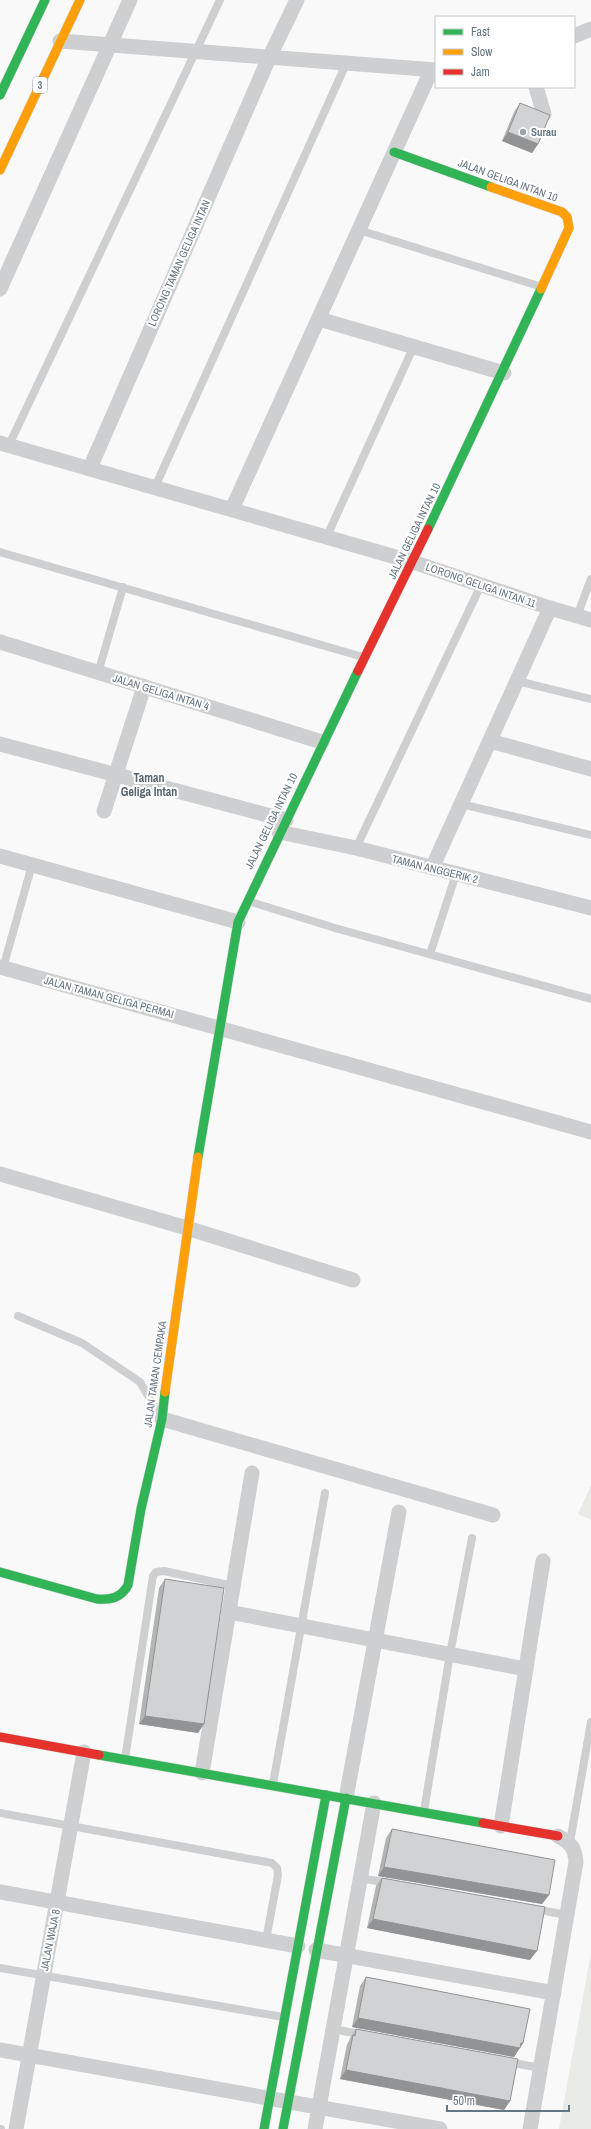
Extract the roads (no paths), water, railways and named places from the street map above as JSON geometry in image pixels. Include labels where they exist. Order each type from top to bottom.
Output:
[{"type":"main road","points":[[0,94],[45,0]]},
{"type":"main road","name":"3","points":[[0,170],[80,0]]},
{"type":"main road","name":"JALAN GELIGA INTAN 10","points":[[219,1028],[238,922],[247,901],[322,742],[413,562],[504,373],[569,228],[567,217],[562,212],[394,152]]},
{"type":"main road","name":"JALAN TAMAN CEMPAKA","points":[[0,1572],[109,1601],[124,1594],[128,1585],[141,1508],[162,1419],[186,1228],[219,1028]]},
{"type":"main road","points":[[0,1736],[501,1826],[564,1839]]},
{"type":"main road","points":[[264,2129],[326,1795]]},
{"type":"main road","points":[[283,2129],[346,1798]]},
{"type":"street","points":[[0,289],[111,46],[130,0]]},
{"type":"street","name":"LORONG TAMAN GELIGA INTAN","points":[[90,468],[269,58],[297,0]]},
{"type":"street","points":[[575,36],[591,29]]},
{"type":"street","points":[[60,41],[434,70],[394,152],[232,509]]},
{"type":"street","points":[[536,88],[544,114]]},
{"type":"street","points":[[319,319],[504,373]]},
{"type":"street","name":"LORONG GELIGA INTAN 11","points":[[5,444],[327,536],[413,562],[584,618]]},
{"type":"street","points":[[432,868],[550,608]]},
{"type":"street","name":"JALAN GELIGA INTAN 4","points":[[0,642],[322,742]]},
{"type":"street","points":[[104,811],[144,687]]},
{"type":"street","points":[[490,741],[591,769]]},
{"type":"street","name":"TAMAN ANGGERIK 2","points":[[0,744],[116,774],[356,848],[591,908]]},
{"type":"street","points":[[0,856],[238,922]]},
{"type":"street","name":"JALAN TAMAN GELIGA PERMAI","points":[[1,967],[591,1132]]},
{"type":"street","points":[[0,1174],[186,1228],[353,1280]]},
{"type":"street","points":[[162,1419],[493,1515]]},
{"type":"street","points":[[202,1773],[252,1472]]},
{"type":"street","points":[[346,1798],[374,1639],[399,1512]]},
{"type":"street","points":[[501,1826],[543,1561]]},
{"type":"street","points":[[229,1612],[526,1669]]},
{"type":"street","name":"JALAN WAJA 8","points":[[16,2129],[84,1752]]},
{"type":"street","points":[[315,2129],[374,1803]]},
{"type":"street","points":[[530,2129],[576,1862],[575,1852],[564,1839]]},
{"type":"street","points":[[0,1892],[298,1946]]},
{"type":"street","points":[[316,1950],[554,1993]]},
{"type":"street","points":[[0,2050],[440,2129]]},
{"type":"lane","points":[[5,444],[197,52],[220,0]]},
{"type":"lane","points":[[155,487],[346,64]]},
{"type":"lane","points":[[359,230],[543,287]]},
{"type":"lane","points":[[327,536],[414,346]]},
{"type":"lane","points":[[0,552],[366,657]]},
{"type":"lane","points":[[584,618],[591,579]]},
{"type":"lane","points":[[356,848],[481,585]]},
{"type":"lane","points":[[98,672],[123,587]]},
{"type":"lane","points":[[517,681],[591,699]]},
{"type":"lane","points":[[461,804],[591,835]]},
{"type":"lane","points":[[1,967],[32,865]]},
{"type":"lane","points":[[430,954],[456,874]]},
{"type":"lane","points":[[247,901],[591,999]]},
{"type":"lane","points":[[18,1316],[82,1343],[140,1382],[162,1419]]},
{"type":"lane","points":[[273,1785],[325,1492]]},
{"type":"lane","points":[[424,1812],[450,1654],[472,1538]]},
{"type":"lane","points":[[125,1759],[153,1576],[156,1572],[164,1571],[233,1586]]},
{"type":"lane","points":[[564,1839],[591,1722]]},
{"type":"lane","points":[[0,1812],[272,1863],[277,1868],[278,1875],[266,1940]]},
{"type":"lane","points":[[360,1878],[399,1885]]},
{"type":"lane","points":[[529,1908],[567,1915]]},
{"type":"lane","points":[[0,1968],[285,2018]]},
{"type":"lane","points":[[333,2029],[372,2036]]},
{"type":"lane","points":[[495,2060],[541,2068]]},
{"type":"place","name":"Surau","points":[[523,132]]},
{"type":"district","name":"Taman Geliga Intan","points":[[149,785]]}]
